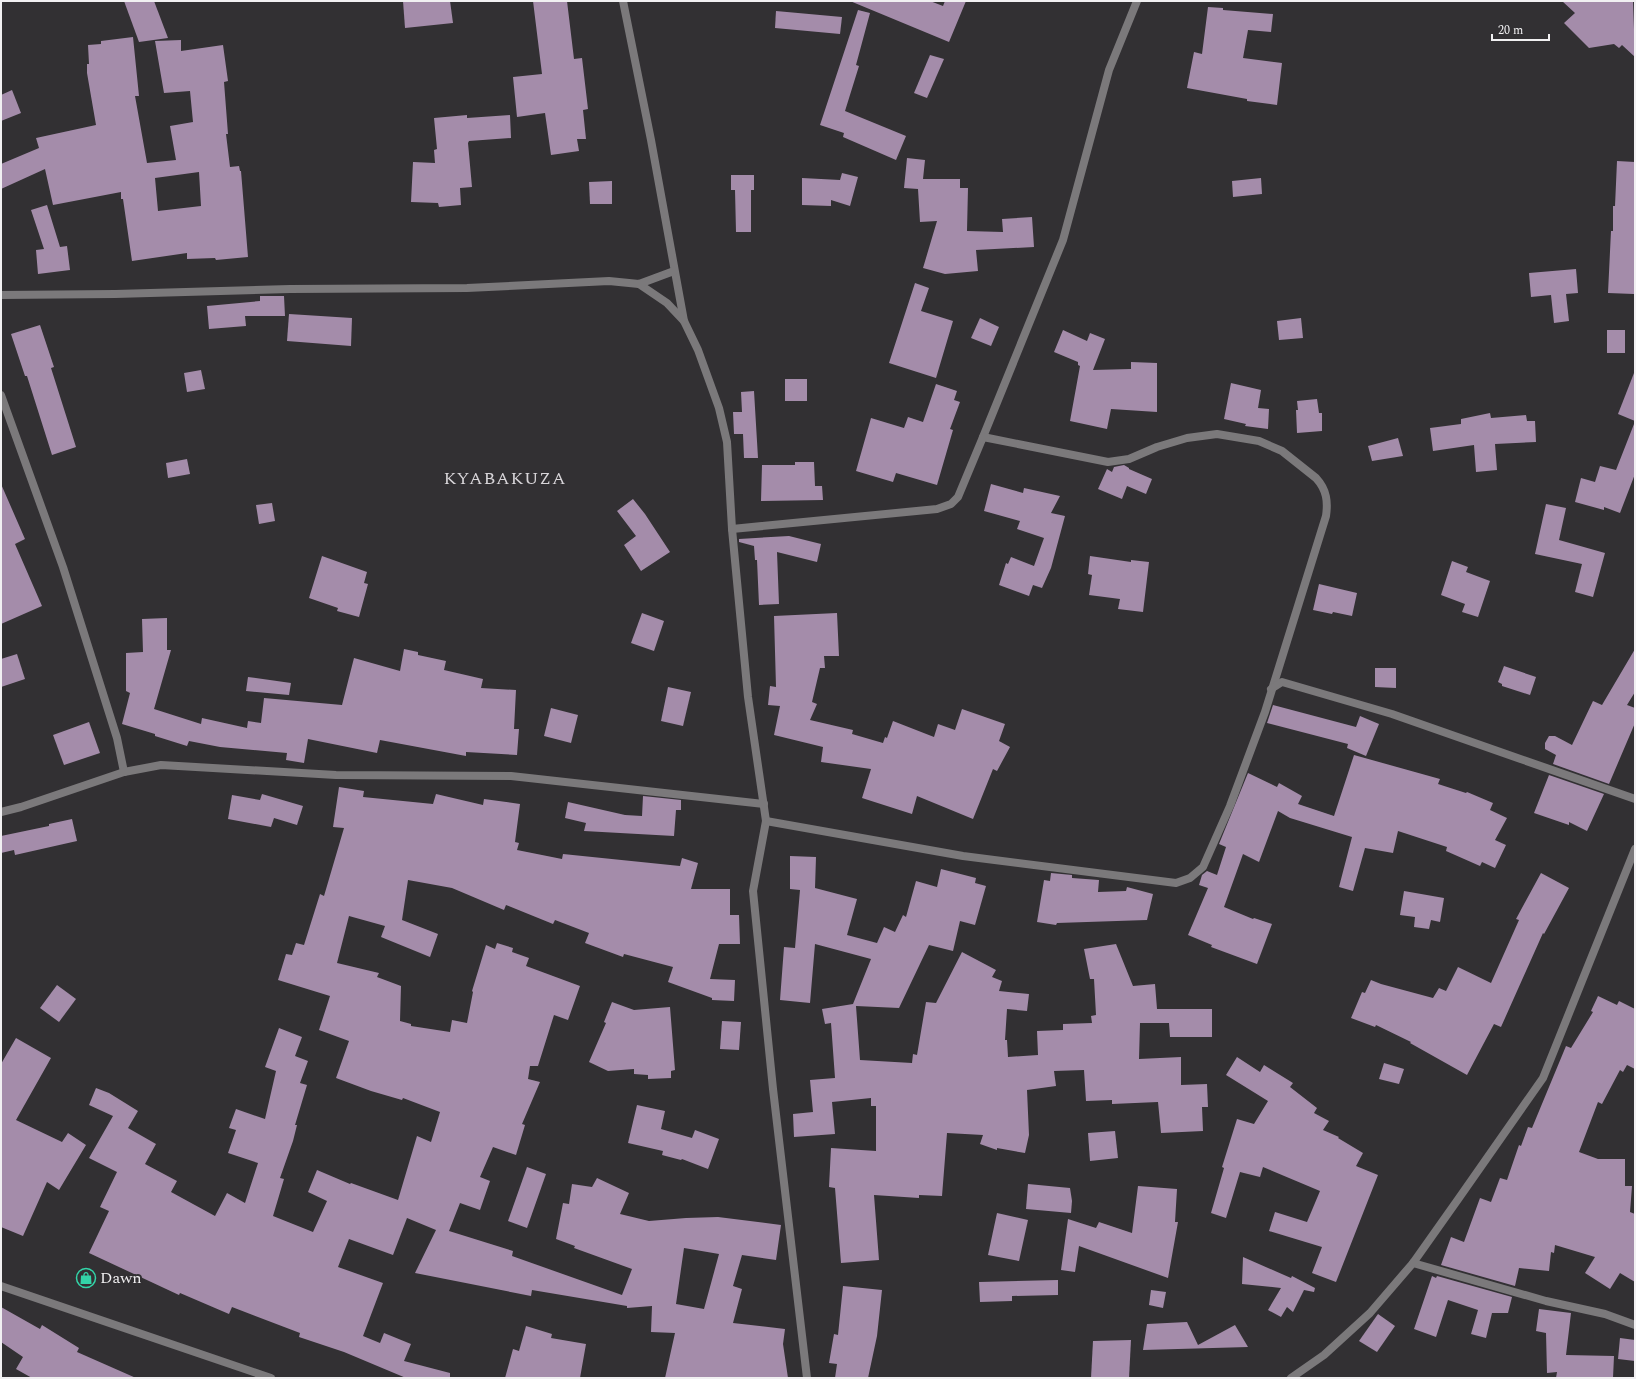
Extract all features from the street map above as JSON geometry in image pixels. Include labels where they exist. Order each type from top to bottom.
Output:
[{"type":"street","points":[[623,1],[651,140],[684,321],[698,350],[720,414],[726,442],[732,529],[748,697],[766,822],[753,891],[773,1089],[807,1378]]},
{"type":"street","points":[[732,529],[937,509],[951,504],[958,497],[1063,240],[1109,70],[1137,1]]},
{"type":"street","points":[[1,295],[115,294],[290,288],[467,288],[609,281],[639,284],[674,271]]},
{"type":"street","points":[[639,284],[667,303],[684,321]]},
{"type":"street","points":[[1,395],[64,567],[117,738],[124,772]]},
{"type":"street","points":[[766,822],[963,856],[1176,883],[1190,878],[1203,867],[1230,806],[1264,712],[1326,516],[1326,493],[1316,478],[1282,451],[1259,441],[1217,434],[1188,438],[1157,447],[1129,459],[1108,462],[983,437]]},
{"type":"street","points":[[1271,689],[1282,682],[1392,714],[1635,799]]},
{"type":"street","points":[[1,812],[21,807],[124,772],[161,765],[336,774],[511,776],[764,804]]},
{"type":"street","points":[[1291,1378],[1324,1355],[1370,1313],[1413,1263],[1543,1078],[1635,849]]},
{"type":"street","points":[[1413,1263],[1546,1301],[1605,1314],[1635,1325]]},
{"type":"street","points":[[1,1286],[271,1378]]},
{"type":"building","points":[[124,1],[154,1],[168,38],[139,42]]},
{"type":"building","points":[[403,1],[450,1],[453,23],[405,28]]},
{"type":"building","points":[[533,1],[567,1],[574,59],[582,58],[588,109],[583,110],[586,139],[577,139],[579,151],[551,155],[545,113],[517,117],[513,77],[542,74]]},
{"type":"building","points":[[850,1],[930,1],[943,6],[945,1],[966,1],[949,42]]},
{"type":"building","points":[[1562,1],[1633,1],[1635,57],[1622,45],[1619,48],[1614,44],[1589,48],[1564,23],[1575,13]]},
{"type":"building","points":[[1208,7],[1223,8],[1223,10],[1273,14],[1271,32],[1248,30],[1243,58],[1282,63],[1277,105],[1247,101],[1247,99],[1187,88],[1194,52],[1202,54]]},
{"type":"building","points":[[858,10],[870,13],[856,65],[859,66],[845,111],[906,136],[896,160],[843,137],[844,133],[820,125]]},
{"type":"building","points":[[776,11],[842,17],[840,34],[775,28]]},
{"type":"building","points":[[133,37],[139,96],[135,96],[147,163],[176,160],[170,126],[193,122],[190,91],[164,93],[155,41],[181,40],[181,51],[223,45],[228,81],[224,82],[228,134],[226,134],[230,167],[239,166],[241,171],[248,257],[216,260],[215,258],[187,259],[187,253],[132,261],[121,192],[53,205],[45,169],[1,189],[1,164],[39,148],[36,138],[96,125],[87,73],[87,64],[89,64],[88,45],[101,44],[101,41]],"holes":[[[199,172],[201,206],[158,211],[155,178]]]},
{"type":"building","points":[[930,55],[944,59],[927,98],[914,93]]},
{"type":"building","points":[[12,90],[21,113],[1,121],[1,95]]},
{"type":"building","points":[[467,115],[467,118],[510,115],[511,138],[469,141],[472,187],[460,188],[461,205],[439,207],[438,203],[411,202],[413,162],[435,163],[434,150],[437,149],[434,118]]},
{"type":"building","points":[[907,158],[925,160],[923,179],[960,179],[960,188],[968,188],[967,231],[1003,232],[1002,219],[1032,217],[1034,247],[976,250],[978,271],[945,274],[923,268],[937,221],[920,222],[918,189],[904,188]]},
{"type":"building","points":[[1617,161],[1635,162],[1634,294],[1608,293],[1611,231],[1613,231],[1613,206],[1615,206]]},
{"type":"building","points":[[842,173],[858,177],[850,206],[831,200],[831,206],[802,205],[802,178],[840,180]]},
{"type":"building","points":[[731,175],[754,175],[754,190],[751,190],[751,232],[736,232],[735,190],[731,190]]},
{"type":"building","points":[[1261,178],[1262,194],[1233,197],[1232,181]]},
{"type":"building","points":[[612,181],[612,204],[590,204],[589,182]]},
{"type":"building","points":[[47,205],[60,247],[67,246],[70,270],[38,274],[36,250],[44,249],[31,210]]},
{"type":"building","points":[[1576,269],[1578,293],[1566,294],[1569,321],[1554,323],[1551,295],[1531,297],[1529,273]]},
{"type":"building","points":[[915,283],[929,288],[921,311],[953,321],[936,378],[889,363]]},
{"type":"building","points":[[260,296],[284,296],[285,316],[245,316],[246,326],[209,329],[207,306],[260,301]]},
{"type":"building","points":[[289,314],[352,318],[351,346],[287,341]]},
{"type":"building","points":[[980,318],[999,327],[991,346],[971,338]]},
{"type":"building","points":[[1301,318],[1303,338],[1279,340],[1277,321]]},
{"type":"building","points":[[40,325],[54,367],[51,368],[76,447],[52,455],[27,376],[25,376],[11,334]]},
{"type":"building","points":[[1063,330],[1087,341],[1090,333],[1105,339],[1093,370],[1131,369],[1131,362],[1157,363],[1157,412],[1111,409],[1107,429],[1070,421],[1080,366],[1078,365],[1078,362],[1054,352]]},
{"type":"building","points":[[1607,330],[1625,330],[1625,353],[1607,353]]},
{"type":"building","points":[[201,370],[205,389],[187,392],[184,373]]},
{"type":"building","points":[[1635,373],[1635,421],[1618,414]]},
{"type":"building","points":[[785,379],[807,379],[807,401],[785,401]]},
{"type":"building","points":[[1231,383],[1261,390],[1258,408],[1269,409],[1268,429],[1245,426],[1246,424],[1224,419]]},
{"type":"building","points":[[936,384],[957,391],[954,400],[960,402],[950,429],[953,430],[937,485],[896,473],[893,482],[856,471],[871,418],[904,428],[908,417],[923,422]]},
{"type":"building","points":[[754,391],[758,458],[744,458],[743,434],[734,434],[733,412],[742,412],[741,392]]},
{"type":"building","points":[[1317,399],[1319,413],[1322,413],[1322,431],[1297,433],[1297,401]]},
{"type":"building","points":[[1490,413],[1491,418],[1526,415],[1527,421],[1535,421],[1536,442],[1495,444],[1497,470],[1476,472],[1474,445],[1433,451],[1430,428],[1461,424],[1461,419]]},
{"type":"building","points":[[1634,424],[1635,474],[1620,513],[1604,507],[1604,510],[1575,502],[1581,478],[1595,482],[1600,466],[1616,470]]},
{"type":"building","points":[[1398,438],[1403,456],[1372,461],[1368,446]]},
{"type":"building","points":[[187,459],[190,474],[168,478],[166,463]]},
{"type":"building","points":[[795,462],[814,462],[815,486],[822,486],[823,500],[761,501],[762,465],[795,465]]},
{"type":"building","points":[[1124,465],[1129,469],[1152,479],[1146,494],[1127,486],[1122,499],[1098,489],[1107,469],[1112,472],[1114,467]]},
{"type":"building","points":[[1,484],[25,539],[15,544],[42,606],[1,624]]},
{"type":"building","points":[[991,484],[1023,493],[1024,488],[1060,496],[1051,513],[1065,516],[1051,568],[1042,588],[1033,585],[1029,596],[999,585],[1006,563],[1008,564],[1011,557],[1034,566],[1044,538],[1017,529],[1020,521],[984,511]]},
{"type":"building","points":[[633,499],[645,514],[670,552],[641,571],[624,545],[636,536],[617,511]]},
{"type":"building","points":[[272,503],[275,521],[259,524],[256,505]]},
{"type":"building","points":[[1546,504],[1566,508],[1559,540],[1605,553],[1593,597],[1575,592],[1582,564],[1535,554]]},
{"type":"building","points":[[789,536],[821,544],[817,562],[777,552],[779,604],[759,605],[757,560],[755,560],[754,546],[739,542],[739,539]]},
{"type":"building","points":[[322,556],[367,572],[364,583],[368,584],[359,617],[337,611],[338,608],[309,598]]},
{"type":"building","points":[[1090,556],[1131,562],[1131,560],[1149,562],[1143,612],[1118,609],[1120,599],[1089,595],[1092,575],[1088,574]]},
{"type":"building","points":[[1452,561],[1468,567],[1466,572],[1490,581],[1478,617],[1462,612],[1465,604],[1441,595]]},
{"type":"building","points":[[1319,584],[1357,593],[1352,616],[1313,610]]},
{"type":"building","points":[[642,613],[664,621],[654,651],[631,643]]},
{"type":"building","points":[[837,613],[839,656],[824,656],[825,668],[820,668],[812,702],[817,704],[810,720],[853,730],[852,734],[883,743],[885,737],[887,738],[893,721],[934,737],[938,724],[955,730],[962,709],[1005,724],[999,741],[1010,747],[997,771],[993,769],[973,819],[917,796],[912,814],[862,798],[871,769],[821,762],[823,747],[774,735],[780,706],[768,705],[770,686],[776,687],[774,616]]},
{"type":"building","points":[[167,618],[167,650],[171,650],[154,709],[201,724],[202,718],[247,728],[248,721],[261,723],[264,698],[342,705],[354,658],[400,671],[404,649],[418,652],[418,655],[446,661],[444,670],[483,679],[481,688],[516,690],[514,729],[519,729],[517,755],[466,752],[466,756],[380,740],[377,753],[308,739],[304,763],[286,760],[287,753],[220,747],[189,741],[187,746],[122,724],[130,693],[126,691],[126,653],[143,652],[142,619]]},
{"type":"building","points":[[1635,649],[1635,692],[1627,705],[1635,708],[1635,723],[1609,784],[1553,764],[1556,755],[1545,749],[1545,743],[1549,736],[1555,736],[1572,745],[1593,701],[1602,705]]},
{"type":"building","points":[[17,654],[25,679],[1,687],[1,659]]},
{"type":"building","points":[[1504,666],[1536,677],[1530,695],[1502,686],[1502,684],[1498,682]]},
{"type":"building","points":[[1375,668],[1396,668],[1396,688],[1375,687]]},
{"type":"building","points":[[248,677],[291,683],[289,695],[246,691]]},
{"type":"building","points":[[668,687],[691,692],[683,726],[661,721]]},
{"type":"building","points":[[1273,705],[1356,727],[1360,716],[1379,724],[1366,756],[1347,748],[1348,744],[1267,723]]},
{"type":"building","points":[[551,708],[578,715],[571,743],[544,736]]},
{"type":"building","points":[[89,722],[100,753],[64,765],[53,735]]},
{"type":"building","points":[[1354,755],[1440,779],[1438,784],[1466,793],[1467,792],[1493,803],[1490,810],[1507,818],[1495,840],[1506,845],[1495,868],[1482,862],[1480,866],[1446,851],[1447,847],[1398,831],[1393,853],[1365,848],[1353,891],[1339,887],[1352,837],[1290,818],[1278,811],[1259,862],[1243,854],[1224,907],[1253,919],[1254,918],[1272,924],[1257,964],[1211,947],[1212,945],[1188,935],[1208,888],[1199,885],[1202,875],[1207,871],[1217,875],[1226,847],[1219,844],[1248,773],[1277,787],[1279,783],[1302,796],[1298,804],[1334,816]]},
{"type":"building","points":[[1549,775],[1604,794],[1587,831],[1569,822],[1569,825],[1534,813]]},
{"type":"building","points":[[339,787],[364,791],[363,797],[433,804],[436,794],[483,805],[484,799],[520,804],[515,842],[519,843],[517,850],[562,859],[563,854],[680,866],[682,858],[698,863],[691,889],[730,889],[730,915],[739,915],[740,944],[719,944],[710,979],[735,980],[734,1001],[712,1000],[712,998],[668,982],[673,967],[624,954],[623,957],[585,943],[589,933],[555,920],[553,924],[506,905],[504,910],[452,888],[408,880],[402,920],[438,934],[430,957],[381,937],[385,926],[349,916],[337,963],[379,973],[377,977],[401,986],[400,1021],[411,1024],[411,1026],[450,1032],[452,1020],[467,1023],[472,991],[486,945],[495,949],[497,943],[513,948],[512,952],[529,958],[526,966],[580,986],[568,1020],[554,1015],[538,1066],[530,1066],[528,1079],[540,1082],[522,1124],[525,1125],[516,1155],[493,1147],[480,1177],[490,1181],[480,1210],[460,1203],[449,1231],[513,1251],[512,1256],[622,1295],[632,1269],[574,1248],[575,1246],[556,1239],[563,1203],[569,1204],[572,1184],[592,1187],[597,1178],[629,1193],[620,1214],[649,1221],[718,1217],[781,1225],[776,1260],[742,1255],[733,1286],[742,1289],[733,1323],[785,1329],[783,1344],[788,1378],[665,1378],[675,1333],[651,1332],[652,1306],[627,1308],[627,1306],[532,1290],[531,1296],[415,1273],[436,1230],[407,1218],[393,1255],[349,1239],[338,1267],[383,1283],[363,1336],[380,1343],[384,1333],[411,1344],[404,1361],[450,1373],[450,1378],[406,1378],[344,1352],[299,1337],[300,1333],[232,1307],[229,1314],[180,1293],[179,1295],[89,1253],[109,1211],[100,1207],[117,1172],[89,1158],[113,1116],[89,1105],[96,1088],[109,1093],[138,1111],[128,1128],[156,1144],[145,1164],[177,1181],[171,1192],[215,1216],[227,1193],[245,1203],[258,1163],[228,1153],[236,1130],[229,1128],[236,1109],[265,1119],[276,1071],[265,1067],[279,1028],[302,1037],[295,1056],[308,1061],[300,1083],[307,1085],[295,1125],[297,1125],[293,1141],[280,1178],[284,1179],[273,1216],[313,1232],[327,1201],[308,1192],[317,1170],[350,1184],[351,1183],[398,1200],[417,1136],[431,1142],[440,1112],[403,1098],[402,1100],[371,1091],[336,1078],[349,1041],[319,1030],[330,996],[278,980],[286,954],[292,955],[296,943],[304,945],[320,894],[324,896],[344,828],[333,827]],"holes":[[[684,1248],[719,1254],[704,1309],[676,1304]]]},
{"type":"building","points":[[262,794],[303,806],[297,825],[274,818],[271,827],[228,819],[232,795],[260,800]]},
{"type":"building","points":[[643,796],[681,800],[681,810],[676,810],[674,836],[584,831],[586,823],[565,818],[568,802],[625,815],[642,816]]},
{"type":"building","points":[[72,819],[77,841],[15,855],[14,850],[1,853],[1,836],[49,826],[49,824]]},
{"type":"building","points":[[790,856],[816,857],[815,888],[857,899],[847,935],[877,943],[884,927],[895,932],[903,915],[906,917],[916,881],[937,887],[941,869],[976,878],[975,883],[986,886],[975,925],[960,921],[953,951],[929,945],[899,1008],[856,1006],[860,1060],[912,1063],[913,1054],[917,1055],[926,1002],[936,1003],[962,952],[996,970],[992,977],[1002,981],[999,991],[1029,994],[1027,1011],[1007,1009],[1005,1040],[1007,1040],[1008,1057],[1038,1055],[1037,1031],[1063,1030],[1063,1024],[1092,1023],[1091,1016],[1096,1015],[1094,979],[1090,979],[1084,949],[1116,944],[1133,986],[1155,984],[1157,1009],[1212,1009],[1212,1037],[1170,1037],[1169,1023],[1140,1023],[1139,1059],[1181,1057],[1181,1085],[1207,1084],[1208,1107],[1202,1107],[1203,1131],[1161,1133],[1158,1102],[1112,1104],[1112,1100],[1086,1101],[1084,1070],[1054,1071],[1056,1086],[1027,1090],[1029,1135],[1025,1153],[997,1148],[997,1150],[980,1144],[983,1135],[947,1133],[942,1196],[919,1195],[919,1198],[874,1195],[879,1260],[841,1263],[835,1188],[829,1187],[831,1148],[876,1151],[876,1106],[871,1106],[871,1098],[832,1102],[835,1134],[794,1137],[793,1114],[813,1112],[810,1080],[835,1078],[831,1023],[825,1024],[822,1009],[853,1004],[871,959],[815,944],[810,1003],[780,1000],[784,947],[795,948],[800,890],[790,889]]},
{"type":"building","points":[[1051,873],[1072,875],[1072,878],[1099,880],[1098,892],[1126,891],[1127,887],[1153,894],[1147,920],[1057,923],[1056,925],[1037,922],[1044,880],[1050,881]]},
{"type":"building","points":[[1541,873],[1569,888],[1544,934],[1543,933],[1501,1027],[1494,1024],[1467,1075],[1410,1043],[1411,1042],[1376,1025],[1375,1027],[1351,1018],[1362,992],[1365,993],[1371,980],[1433,998],[1439,988],[1446,991],[1458,967],[1491,983],[1519,920],[1516,919]]},
{"type":"building","points":[[1404,891],[1444,898],[1440,922],[1431,920],[1429,929],[1414,927],[1415,917],[1400,915]]},
{"type":"building","points":[[57,985],[76,999],[59,1022],[40,1008]]},
{"type":"building","points":[[1598,996],[1617,1005],[1619,1001],[1635,1009],[1635,1069],[1627,1065],[1623,1072],[1620,1070],[1602,1104],[1598,1102],[1579,1152],[1598,1159],[1625,1159],[1625,1186],[1632,1186],[1630,1212],[1635,1214],[1635,1282],[1620,1273],[1610,1289],[1585,1273],[1595,1257],[1555,1245],[1554,1253],[1551,1252],[1549,1271],[1519,1268],[1515,1286],[1441,1265],[1451,1237],[1464,1242],[1480,1198],[1491,1202],[1500,1178],[1507,1180],[1519,1145],[1521,1146],[1528,1127],[1532,1128],[1566,1046],[1571,1048],[1593,1012],[1591,1011]]},
{"type":"building","points":[[612,1002],[634,1010],[670,1007],[675,1070],[671,1071],[671,1078],[648,1079],[648,1075],[634,1074],[634,1069],[608,1071],[589,1062],[606,1023],[604,1022]]},
{"type":"building","points":[[722,1021],[741,1022],[739,1050],[720,1049]]},
{"type":"building","points":[[16,1038],[51,1058],[16,1120],[62,1142],[68,1133],[86,1145],[59,1190],[47,1182],[23,1236],[1,1227],[1,1064]]},
{"type":"building","points":[[1237,1057],[1260,1072],[1264,1065],[1293,1083],[1290,1087],[1317,1108],[1314,1113],[1329,1121],[1323,1130],[1339,1137],[1338,1138],[1363,1153],[1356,1166],[1378,1175],[1336,1282],[1312,1273],[1322,1247],[1269,1231],[1275,1212],[1307,1222],[1320,1191],[1263,1167],[1260,1177],[1240,1172],[1226,1218],[1211,1213],[1224,1168],[1222,1167],[1237,1119],[1254,1124],[1268,1101],[1226,1075]]},
{"type":"building","points":[[1384,1063],[1404,1069],[1399,1084],[1379,1079]]},
{"type":"building","points":[[637,1105],[665,1111],[661,1129],[692,1138],[695,1130],[719,1139],[708,1169],[682,1159],[662,1155],[663,1151],[628,1143]]},
{"type":"building","points":[[1115,1131],[1118,1158],[1090,1161],[1088,1133]]},
{"type":"building","points":[[527,1167],[546,1174],[527,1228],[508,1221]]},
{"type":"building","points":[[1028,1184],[1070,1188],[1072,1201],[1071,1213],[1026,1209]]},
{"type":"building","points":[[1138,1186],[1177,1189],[1175,1222],[1178,1222],[1168,1278],[1079,1246],[1075,1272],[1061,1270],[1068,1219],[1096,1228],[1099,1222],[1132,1233]]},
{"type":"building","points":[[997,1213],[1028,1220],[1019,1261],[988,1255]]},
{"type":"building","points":[[1243,1257],[1291,1278],[1292,1276],[1315,1288],[1314,1292],[1304,1290],[1293,1312],[1287,1307],[1281,1317],[1268,1310],[1281,1288],[1242,1284]]},
{"type":"building","points":[[1432,1276],[1436,1278],[1437,1276],[1512,1297],[1508,1313],[1492,1313],[1486,1338],[1471,1334],[1478,1310],[1448,1300],[1436,1337],[1414,1329]]},
{"type":"building","points":[[1058,1280],[1058,1295],[1012,1296],[1012,1301],[980,1302],[979,1282]]},
{"type":"building","points":[[843,1286],[882,1290],[877,1336],[868,1378],[835,1378],[837,1364],[829,1363],[834,1334],[838,1335]]},
{"type":"building","points":[[1151,1290],[1166,1292],[1163,1308],[1149,1305]]},
{"type":"building","points":[[1,1307],[40,1329],[42,1325],[79,1348],[77,1352],[136,1378],[32,1378],[16,1369],[23,1357],[1,1342]]},
{"type":"building","points":[[1539,1309],[1571,1313],[1566,1355],[1614,1356],[1613,1378],[1556,1378],[1557,1372],[1547,1373],[1546,1333],[1536,1331]]},
{"type":"building","points":[[1378,1314],[1395,1326],[1377,1352],[1359,1341]]},
{"type":"building","points":[[1187,1322],[1198,1345],[1235,1325],[1248,1347],[1143,1350],[1147,1324]]},
{"type":"building","points":[[526,1326],[552,1334],[551,1338],[586,1344],[580,1378],[505,1378],[513,1349],[519,1351]]},
{"type":"building","points":[[1620,1338],[1635,1340],[1635,1361],[1618,1359]]},
{"type":"building","points":[[1131,1340],[1129,1378],[1091,1378],[1093,1341]]},
{"type":"place","name":"Dawn","points":[[86,1278]]},
{"type":"district","name":"KYABAKUZA","points":[[505,478]]}]
